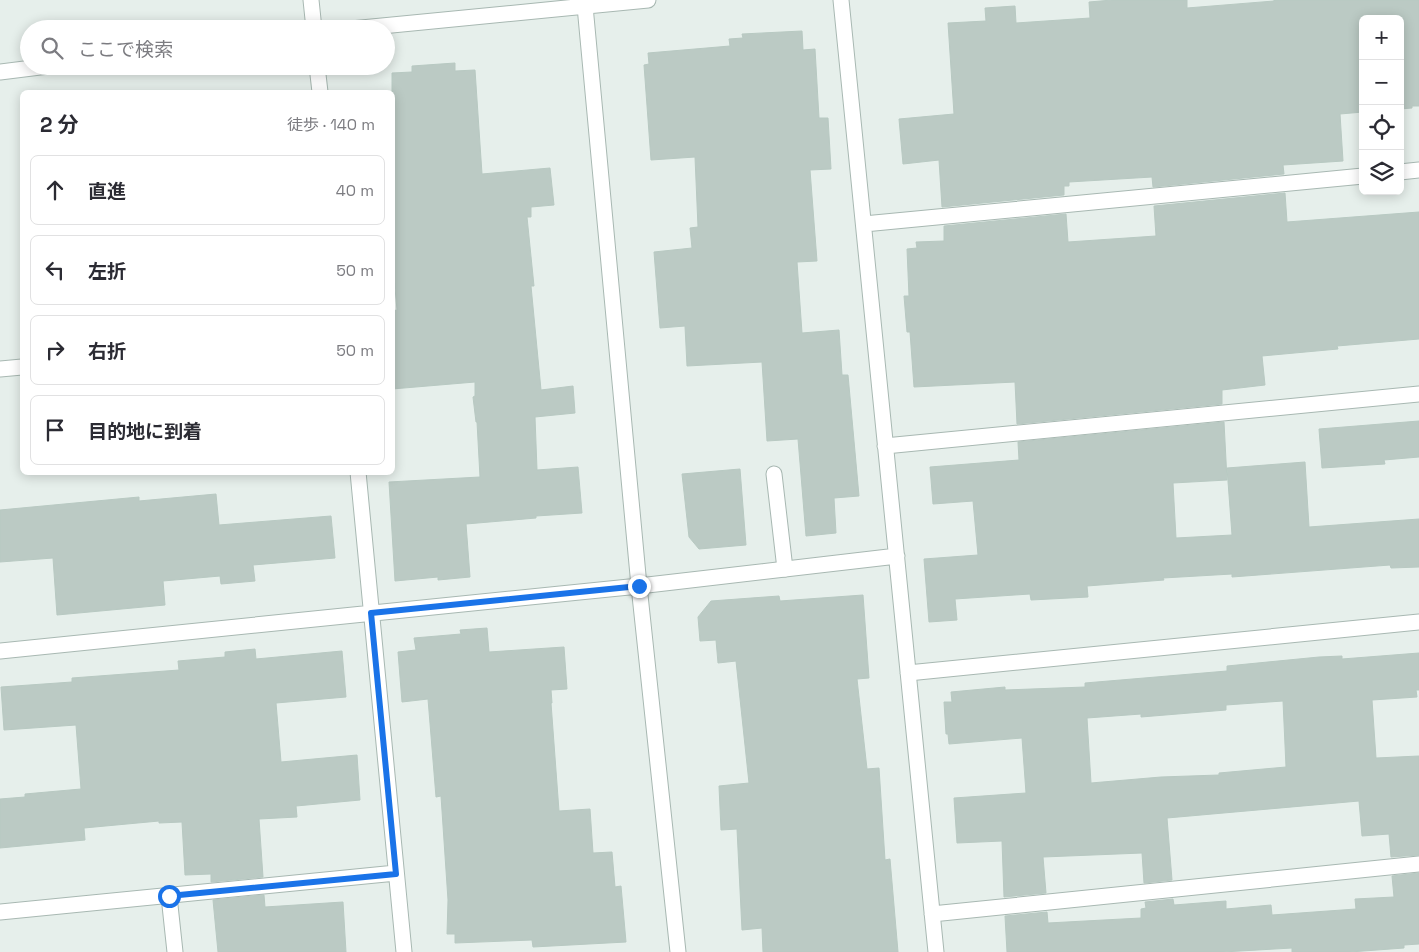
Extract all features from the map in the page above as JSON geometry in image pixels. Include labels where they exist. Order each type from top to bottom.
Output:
[{"type":"street","points":[[311,0],[313,20]]},
{"type":"street","points":[[395,24],[585,3],[648,0]]},
{"type":"street","points":[[841,0],[936,952]]},
{"type":"street","points":[[585,3],[639,586],[678,952]]},
{"type":"street","points":[[0,72],[20,70]]},
{"type":"street","points":[[318,75],[320,90]]},
{"type":"street","points":[[1404,172],[1419,170]]},
{"type":"street","points":[[864,224],[1359,176]]},
{"type":"street","points":[[0,369],[20,367]]},
{"type":"street","points":[[885,446],[1419,394]]},
{"type":"street","points":[[774,474],[784,569]]},
{"type":"street","points":[[358,475],[404,952]]},
{"type":"street","points":[[0,652],[639,586],[897,556]]},
{"type":"street","points":[[908,673],[1419,622]]},
{"type":"street","points":[[932,914],[1419,864]]},
{"type":"street","points":[[0,912],[396,874]]},
{"type":"street","points":[[169,896],[175,952]]},
{"type":"building","points":[[1112,0],[1187,0],[1187,8],[1274,0],[1419,0],[1419,106],[1404,109],[1404,15],[1359,15],[1359,112],[1340,114],[1343,161],[1283,165],[1284,174],[1153,187],[1152,177],[1069,182],[1069,186],[1064,186],[1064,195],[942,207],[939,160],[903,164],[899,119],[954,114],[948,23],[986,21],[985,8],[1015,6],[1016,23],[1090,18],[1089,2]]},
{"type":"building","points":[[802,31],[803,50],[815,49],[819,118],[828,118],[831,169],[810,170],[817,261],[797,262],[802,333],[839,330],[842,375],[848,375],[859,496],[834,498],[836,533],[806,536],[798,439],[767,441],[762,362],[687,366],[685,326],[660,328],[654,252],[692,248],[690,228],[698,227],[695,157],[651,160],[644,65],[649,64],[648,53],[730,46],[729,39],[743,38],[742,34]]},
{"type":"building","points":[[455,63],[455,71],[475,70],[482,174],[550,168],[554,205],[531,207],[531,217],[527,217],[534,286],[531,286],[541,390],[573,386],[575,413],[535,417],[537,470],[578,467],[582,513],[466,524],[470,577],[438,580],[438,577],[395,581],[389,482],[480,477],[477,422],[473,397],[475,396],[475,382],[395,389],[395,310],[397,310],[395,288],[395,90],[392,90],[392,75],[395,75],[395,73],[412,72],[412,66]]},
{"type":"building","points":[[1285,193],[1287,222],[1419,212],[1419,339],[1337,346],[1338,349],[1262,356],[1265,385],[1222,390],[1222,404],[1017,424],[1015,382],[914,387],[910,332],[907,332],[904,296],[909,296],[907,249],[917,248],[916,242],[944,241],[944,226],[1066,214],[1068,242],[1156,236],[1154,206]]},
{"type":"building","points":[[1419,421],[1419,457],[1384,460],[1385,464],[1322,468],[1319,429]]},
{"type":"building","points":[[1224,422],[1227,480],[1173,483],[1176,538],[1232,535],[1227,468],[1305,462],[1309,527],[1419,519],[1419,567],[1391,568],[1390,565],[1232,577],[1232,574],[1163,578],[1164,580],[1087,586],[1088,597],[1031,600],[1030,594],[955,599],[957,620],[929,622],[924,559],[978,555],[973,501],[933,504],[930,467],[1019,460],[1018,442]]},
{"type":"building","points":[[740,469],[746,545],[699,549],[689,537],[682,474]]},
{"type":"building","points":[[216,494],[219,525],[331,516],[335,558],[253,565],[255,581],[221,584],[220,576],[163,581],[165,605],[57,615],[53,558],[0,562],[0,510],[139,497],[139,501]]},
{"type":"building","points":[[863,595],[869,678],[857,679],[867,769],[879,768],[885,860],[890,859],[898,952],[763,952],[762,928],[742,930],[737,829],[721,830],[719,786],[749,783],[736,661],[718,663],[716,640],[700,641],[698,617],[711,601],[779,596],[780,601]]},
{"type":"building","points":[[487,628],[489,652],[564,647],[567,689],[551,690],[559,811],[590,809],[593,853],[612,852],[615,887],[621,886],[626,942],[533,947],[532,940],[455,943],[455,934],[447,934],[448,900],[441,796],[436,797],[428,699],[402,702],[398,652],[416,650],[414,638],[461,634],[460,630]]},
{"type":"building","points":[[255,649],[256,659],[342,651],[346,697],[276,703],[281,762],[357,755],[360,800],[296,806],[297,817],[259,819],[263,877],[211,882],[211,874],[185,875],[182,822],[159,823],[159,821],[84,828],[85,840],[0,848],[0,799],[25,797],[25,794],[81,789],[76,725],[4,730],[1,687],[72,682],[72,678],[179,670],[178,661],[225,657],[225,652]]},
{"type":"building","points":[[1419,653],[1419,690],[1416,690],[1417,697],[1372,700],[1376,758],[1419,756],[1419,855],[1391,857],[1389,834],[1362,836],[1359,801],[1167,818],[1172,880],[1144,883],[1142,853],[1043,857],[1046,893],[1004,897],[1002,841],[957,843],[954,798],[1026,793],[1022,738],[949,744],[948,734],[946,734],[944,702],[952,702],[951,692],[1005,687],[1005,690],[1085,687],[1085,683],[1227,671],[1227,666],[1319,657],[1342,656],[1342,659]],"holes":[[[1283,701],[1286,767],[1219,773],[1219,775],[1161,777],[1091,783],[1087,718],[1141,714],[1141,717],[1226,710],[1226,705]]]},
{"type":"building","points":[[1419,873],[1419,944],[1404,945],[1404,948],[1350,952],[1292,952],[1292,948],[1223,952],[1007,952],[1005,916],[1047,912],[1048,923],[1141,918],[1141,909],[1146,908],[1145,902],[1173,899],[1174,905],[1226,901],[1226,909],[1271,905],[1272,915],[1356,909],[1355,899],[1394,897],[1392,876]]},
{"type":"building","points":[[264,895],[265,907],[343,902],[346,952],[218,952],[213,900]]},
{"type":"route","points":[[169,896],[396,874],[371,613],[639,586]]}]
